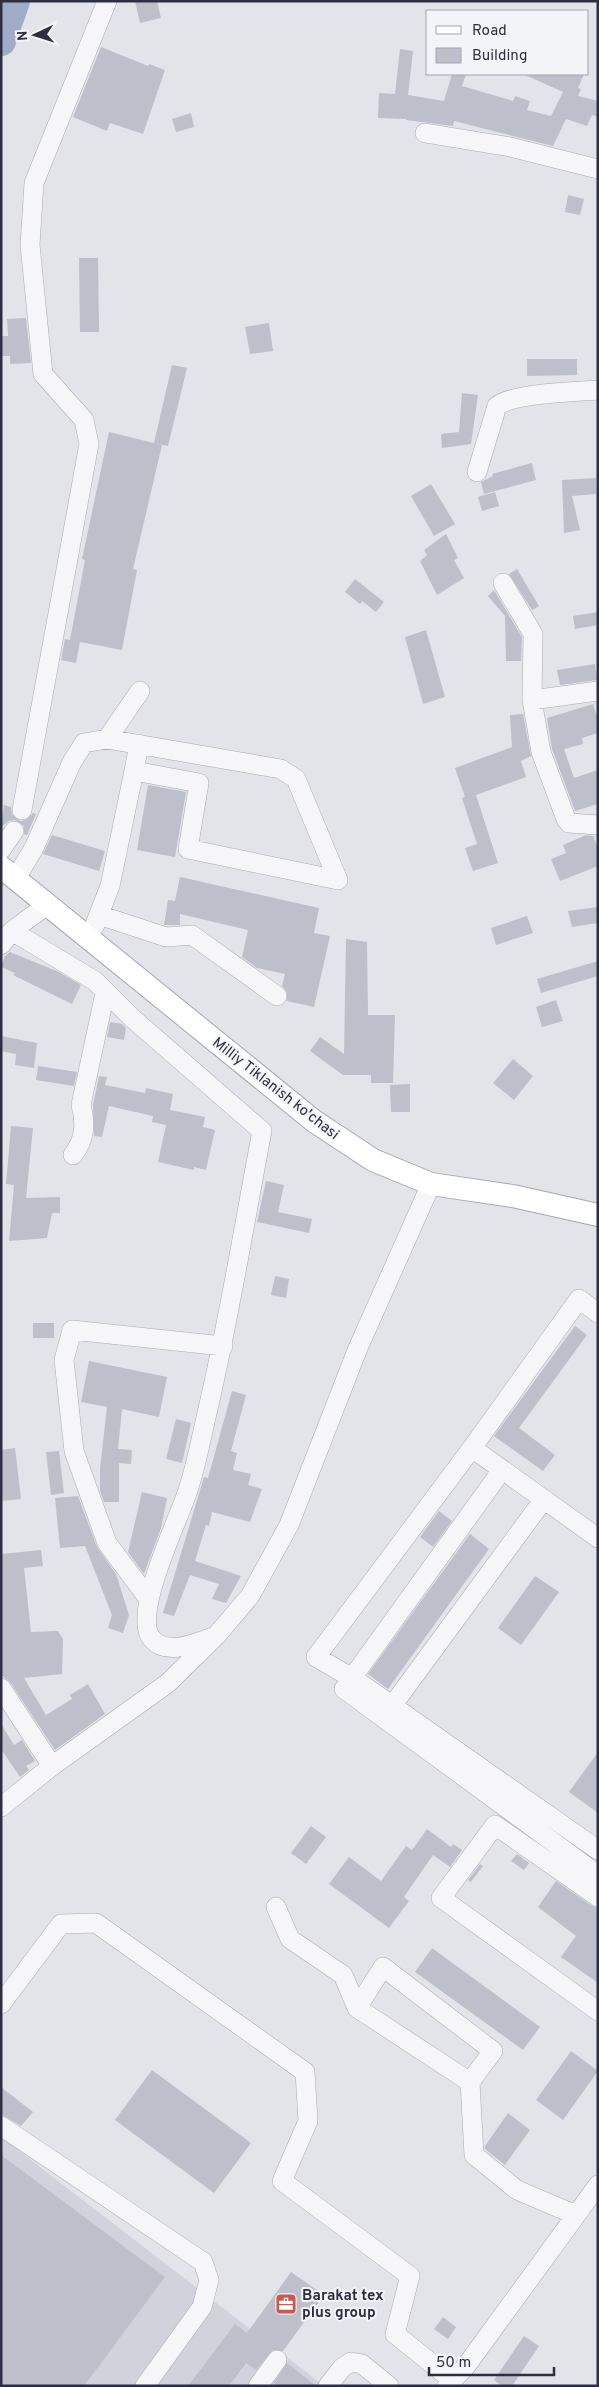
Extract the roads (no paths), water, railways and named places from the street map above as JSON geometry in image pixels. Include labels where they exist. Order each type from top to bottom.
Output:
[{"type":"main road","name":"Milliy Tiklanish ko'chasi","points":[[8,873],[314,1121],[373,1160],[431,1184],[513,1196],[598,1215]]},
{"type":"street","points":[[22,810],[89,444],[84,420],[43,374],[30,245],[34,183],[107,1]]},
{"type":"street","points":[[425,133],[510,147],[598,169]]},
{"type":"street","points":[[477,472],[497,406],[501,402],[518,398],[598,390]]},
{"type":"street","points":[[503,584],[533,634],[532,700],[541,752],[566,819],[569,823],[598,825]]},
{"type":"street","points":[[107,739],[140,691]]},
{"type":"street","points":[[532,700],[598,691]]},
{"type":"street","points":[[8,873],[34,848],[76,756],[84,743],[107,739],[281,769],[296,779],[338,880],[188,849],[199,783],[134,771]]},
{"type":"street","points":[[89,938],[110,886],[139,744]]},
{"type":"street","points":[[1,850],[14,831]]},
{"type":"street","points":[[48,904],[7,938],[95,981],[105,993],[262,1131],[223,1346],[188,1491],[148,1598],[145,1624],[152,1639],[164,1647],[178,1648],[216,1636]]},
{"type":"street","points":[[99,915],[166,937],[192,935],[277,996]]},
{"type":"street","points":[[73,1155],[81,1144],[86,1122],[80,1105],[105,993]]},
{"type":"street","points":[[1,1807],[52,1766],[168,1683],[216,1636],[250,1596],[289,1525],[358,1348],[431,1184]]},
{"type":"street","points":[[598,1313],[579,1299],[472,1448],[316,1657],[598,1875]]},
{"type":"street","points":[[148,1598],[107,1543],[74,1451],[64,1360],[72,1330],[223,1346]]},
{"type":"street","points":[[472,1448],[598,1538]]},
{"type":"street","points":[[348,1683],[502,1470]]},
{"type":"street","points":[[392,1706],[544,1499]]},
{"type":"street","points":[[348,1683],[392,1706],[598,1850]]},
{"type":"street","points":[[1,1688],[52,1766]]},
{"type":"street","points":[[598,1897],[494,1824],[441,1898],[598,2011]]},
{"type":"street","points":[[276,1907],[290,1939],[343,1974],[357,2008],[470,2082]]},
{"type":"street","points":[[1,2004],[61,1924],[96,1923],[305,2072],[308,2121],[282,2181],[410,2276],[395,2334],[450,2383],[466,2366],[598,2185]]},
{"type":"street","points":[[357,2008],[383,1967],[493,2051],[470,2082],[474,2155],[517,2190],[576,2215]]},
{"type":"street","points":[[1,2126],[203,2262],[209,2280],[202,2308],[145,2386]]},
{"type":"street","points":[[258,2386],[277,2360]]},
{"type":"street","points":[[328,2386],[342,2368],[351,2362],[362,2364],[389,2386]]},
{"type":"waterway","points":[[1,41],[15,1]]},
{"type":"place","name":"Barakat tex plus group","points":[[286,2304]]}]
